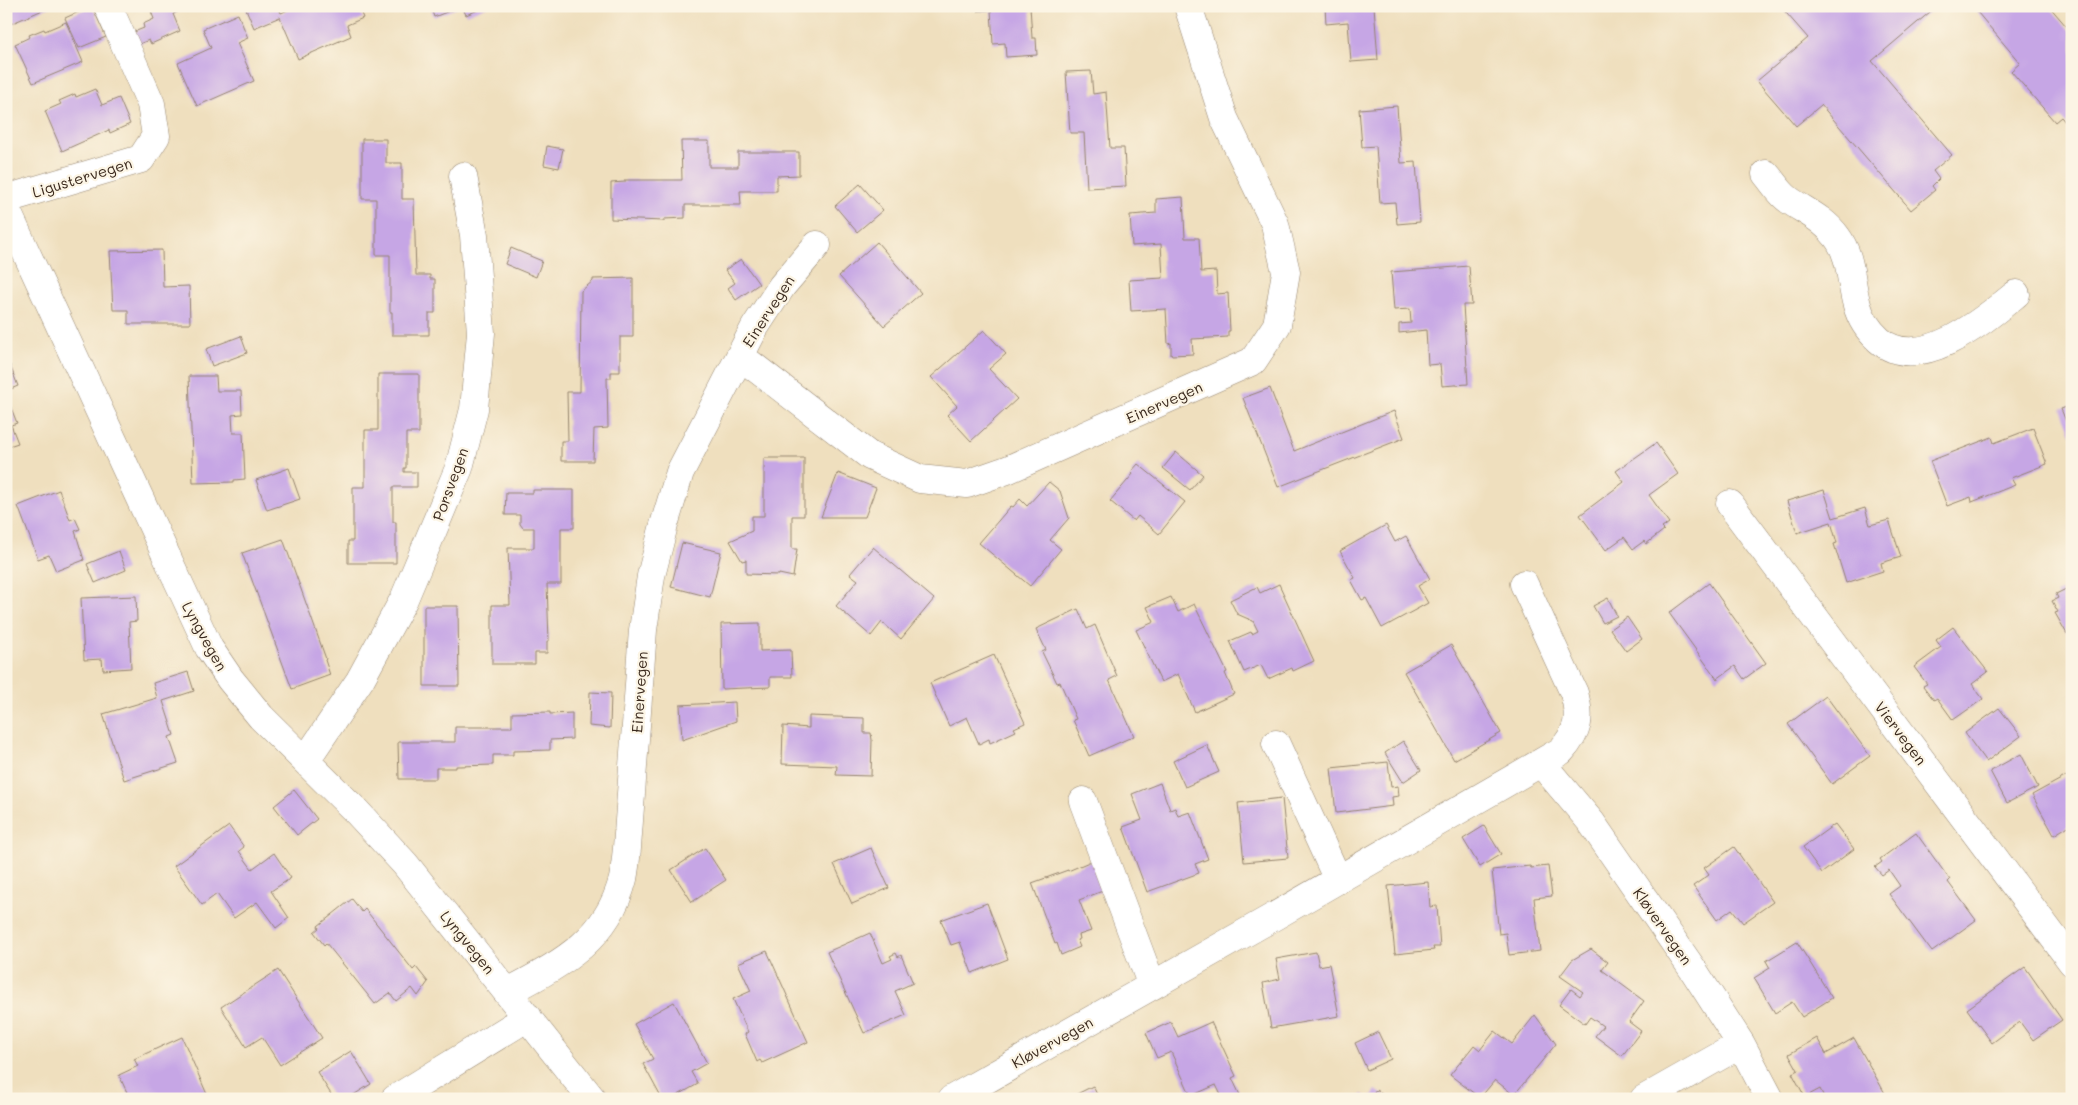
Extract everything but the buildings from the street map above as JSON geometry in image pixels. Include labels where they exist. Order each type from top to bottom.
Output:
[{"type":"street","name":"Ligustervegen","points":[[6,200],[142,159],[156,136],[151,104],[108,6]]},
{"type":"street","name":"Einervegen","points":[[740,356],[870,456],[920,479],[967,484],[1007,470],[1254,362],[1277,325],[1286,272],[1276,224],[1224,118],[1188,6]]},
{"type":"street","points":[[1766,174],[1787,199],[1826,224],[1837,237],[1846,253],[1862,320],[1871,333],[1884,344],[1898,350],[1916,352],[1933,348],[1963,332],[2016,294]]},
{"type":"street","name":"Porsvegen","points":[[306,760],[360,680],[404,599],[460,468],[474,409],[482,333],[474,235],[463,176]]},
{"type":"street","name":"Lyngvegen","points":[[6,209],[15,250],[209,648],[230,679],[261,717],[357,812],[405,864],[592,1099]]},
{"type":"street","name":"Einervegen","points":[[508,992],[550,969],[580,948],[600,928],[614,905],[623,878],[627,848],[643,630],[651,576],[680,472],[755,327],[782,286],[817,245]]},
{"type":"street","name":"Viervegen","points":[[1730,504],[2072,962]]},
{"type":"street","name":"Kløvervegen","points":[[952,1099],[1561,751],[1572,738],[1577,724],[1578,709],[1574,692],[1524,584]]},
{"type":"street","points":[[1276,744],[1338,880]]},
{"type":"street","name":"Kløvervegen","points":[[1541,763],[1590,822],[1694,971],[1741,1044],[1770,1099]]},
{"type":"street","points":[[1083,801],[1152,986]]},
{"type":"street","points":[[395,1099],[528,1017]]},
{"type":"street","points":[[1644,1099],[1741,1044]]}]
